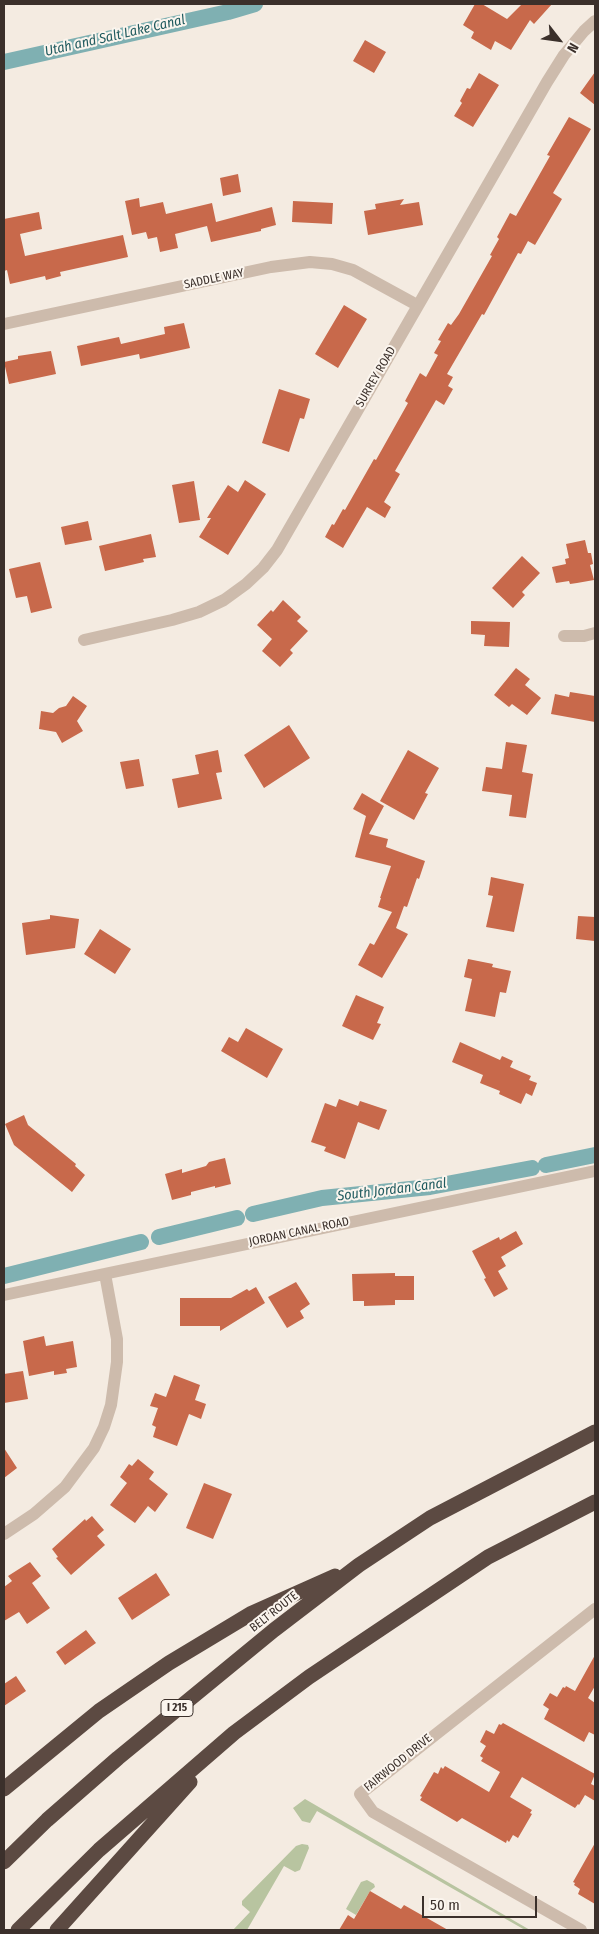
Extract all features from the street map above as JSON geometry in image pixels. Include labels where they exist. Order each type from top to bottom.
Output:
[{"type":"highway","name":"BELT ROUTE","points":[[4,1862],[47,1820],[125,1752],[274,1630],[359,1565],[430,1518],[595,1432]]},
{"type":"highway","points":[[18,1930],[99,1850],[234,1733],[309,1677],[488,1557],[595,1502]]},
{"type":"highway","points":[[4,1790],[99,1711],[168,1662],[252,1613],[359,1565]]},
{"type":"highway","points":[[57,1930],[234,1733]]},
{"type":"street","name":"SURREY ROAD","points":[[84,640],[199,612],[224,600],[246,584],[263,568],[276,550],[551,75],[569,49],[595,21]]},
{"type":"street","name":"SADDLE WAY","points":[[4,324],[271,267],[310,262],[332,264],[353,270],[417,305]]},
{"type":"street","points":[[564,636],[584,636],[595,633]]},
{"type":"street","name":"JORDAN CANAL ROAD","points":[[4,1295],[595,1171]]},
{"type":"street","points":[[4,1534],[39,1510],[65,1487],[94,1448],[104,1427],[111,1405],[117,1362],[117,1339],[105,1274]]},
{"type":"street","name":"FAIRWOOD DRIVE","points":[[581,1930],[373,1812],[360,1794],[595,1609]]},
{"type":"green space","points":[[305,1799],[530,1930],[525,1930],[317,1811],[310,1823],[302,1821],[293,1808]]},
{"type":"green space","points":[[308,1845],[309,1848],[300,1870],[295,1872],[284,1866],[247,1930],[233,1930],[250,1912],[242,1905],[242,1901],[296,1846]]},
{"type":"green space","points":[[367,1880],[374,1884],[375,1887],[370,1891],[356,1915],[346,1909],[361,1882]]},
{"type":"building","points":[[475,4],[482,4],[507,19],[522,4],[552,4],[534,24],[530,20],[511,50],[495,41],[491,50],[471,38],[474,32],[463,25]]},
{"type":"building","points":[[365,40],[386,52],[374,73],[353,61]]},
{"type":"building","points":[[595,72],[595,105],[580,93]]},
{"type":"building","points":[[479,73],[499,85],[473,127],[454,116],[462,103],[460,101],[467,88],[470,89]]},
{"type":"building","points":[[569,117],[591,129],[553,193],[562,199],[535,245],[528,241],[521,254],[518,253],[484,315],[482,314],[447,374],[453,377],[448,386],[453,389],[444,405],[436,400],[395,471],[400,474],[384,502],[391,507],[385,518],[367,507],[343,548],[325,537],[343,509],[345,510],[374,459],[376,460],[408,403],[405,401],[420,373],[426,377],[438,355],[434,353],[441,341],[438,340],[448,323],[451,325],[459,314],[492,256],[490,255],[499,239],[497,237],[510,213],[516,216],[550,156],[547,155]]},
{"type":"building","points":[[238,174],[241,192],[223,196],[220,178]]},
{"type":"building","points":[[139,198],[140,207],[163,202],[166,214],[212,203],[216,222],[272,207],[276,225],[261,229],[261,231],[211,242],[207,226],[175,234],[178,248],[160,252],[157,237],[148,239],[146,232],[132,235],[125,201]]},
{"type":"building","points":[[404,199],[400,205],[419,202],[423,225],[368,235],[364,211],[376,209],[375,204]]},
{"type":"building","points":[[293,201],[333,203],[332,224],[292,222]]},
{"type":"building","points":[[39,212],[42,229],[20,234],[25,256],[123,235],[128,257],[60,272],[61,276],[46,280],[45,276],[10,284],[7,270],[4,271],[4,219]]},
{"type":"building","points":[[344,305],[367,319],[338,368],[315,354]]},
{"type":"building","points":[[184,323],[190,348],[140,359],[139,354],[81,366],[77,346],[119,337],[121,344],[165,334],[164,327]]},
{"type":"building","points":[[51,351],[56,374],[9,384],[4,362],[18,359],[18,356]]},
{"type":"building","points":[[279,389],[310,399],[304,419],[300,418],[289,452],[262,443]]},
{"type":"building","points":[[245,480],[266,494],[228,555],[199,537],[211,518],[207,518],[228,485],[238,492]]},
{"type":"building","points":[[194,481],[200,520],[179,523],[172,485]]},
{"type":"building","points":[[88,521],[92,540],[65,545],[61,527]]},
{"type":"building","points":[[151,534],[156,557],[143,559],[144,562],[105,571],[99,546]]},
{"type":"building","points":[[585,540],[588,553],[591,553],[593,564],[590,565],[594,580],[570,584],[569,581],[556,583],[552,567],[566,564],[565,559],[569,558],[566,544]]},
{"type":"building","points":[[522,556],[540,573],[522,592],[525,595],[513,608],[492,588]]},
{"type":"building","points":[[40,562],[52,608],[31,613],[27,596],[16,598],[9,569]]},
{"type":"building","points":[[283,600],[301,617],[297,621],[308,631],[290,650],[293,653],[280,667],[262,651],[272,639],[257,625],[271,610],[273,612]]},
{"type":"building","points":[[471,621],[510,622],[509,647],[484,646],[485,635],[471,634]]},
{"type":"building","points":[[516,668],[530,679],[525,685],[541,698],[527,715],[512,704],[509,707],[494,695]]},
{"type":"building","points":[[570,692],[595,696],[595,722],[551,714],[555,694],[569,697]]},
{"type":"building","points":[[73,696],[87,706],[77,721],[83,731],[62,743],[56,732],[39,729],[41,711],[53,713],[59,708],[66,706]]},
{"type":"building","points":[[289,725],[310,758],[264,788],[244,755]]},
{"type":"building","points":[[506,742],[527,745],[522,772],[533,774],[526,818],[509,816],[512,795],[482,791],[486,767],[502,769]]},
{"type":"building","points":[[218,750],[222,772],[216,773],[222,799],[178,808],[172,779],[199,774],[195,755]]},
{"type":"building","points":[[408,750],[439,768],[425,793],[428,794],[414,820],[380,801]]},
{"type":"building","points":[[139,759],[144,786],[126,789],[120,762]]},
{"type":"building","points":[[362,793],[384,806],[369,834],[388,839],[386,847],[425,861],[407,907],[404,906],[396,928],[408,934],[382,978],[358,965],[370,943],[374,945],[392,912],[378,907],[391,866],[355,857],[366,816],[353,809]]},
{"type":"building","points":[[491,877],[524,884],[514,932],[486,927],[493,896],[488,895]]},
{"type":"building","points":[[50,915],[79,919],[75,948],[26,955],[22,923],[50,919]]},
{"type":"building","points":[[578,916],[595,917],[595,941],[576,939]]},
{"type":"building","points":[[100,929],[131,949],[115,974],[84,954]]},
{"type":"building","points":[[468,959],[493,964],[492,967],[511,971],[506,993],[500,992],[495,1017],[465,1011],[472,979],[464,977]]},
{"type":"building","points":[[356,995],[384,1007],[377,1023],[381,1024],[373,1040],[342,1026]]},
{"type":"building","points":[[246,1028],[283,1049],[267,1078],[221,1051],[229,1037],[238,1042]]},
{"type":"building","points":[[460,1042],[500,1060],[502,1056],[513,1061],[510,1067],[531,1076],[529,1080],[537,1083],[532,1096],[526,1093],[521,1104],[499,1094],[500,1091],[480,1083],[483,1075],[452,1062]]},
{"type":"building","points":[[339,1099],[358,1106],[360,1101],[387,1110],[379,1130],[358,1122],[345,1159],[324,1151],[326,1147],[311,1142],[325,1103],[336,1107]]},
{"type":"building","points":[[24,1115],[28,1125],[76,1164],[75,1166],[85,1175],[72,1192],[14,1145],[5,1124]]},
{"type":"building","points":[[225,1158],[231,1184],[191,1192],[191,1195],[172,1200],[165,1174],[182,1169],[182,1173]]},
{"type":"building","points":[[516,1231],[523,1244],[501,1257],[506,1266],[498,1271],[508,1289],[494,1297],[472,1251],[499,1237],[500,1240]]},
{"type":"building","points":[[395,1273],[395,1276],[414,1276],[414,1300],[395,1300],[395,1305],[364,1306],[364,1301],[353,1301],[352,1274]]},
{"type":"building","points":[[296,1282],[310,1304],[300,1311],[304,1318],[287,1328],[268,1297]]},
{"type":"building","points":[[256,1287],[265,1303],[220,1331],[220,1326],[180,1326],[180,1298],[231,1298],[247,1289],[249,1291]]},
{"type":"building","points":[[44,1336],[46,1346],[73,1341],[77,1367],[66,1369],[67,1373],[54,1375],[54,1371],[29,1376],[23,1341]]},
{"type":"building","points":[[23,1371],[28,1399],[4,1403],[4,1374]]},
{"type":"building","points":[[174,1375],[200,1385],[195,1400],[206,1404],[201,1419],[189,1414],[177,1446],[153,1437],[156,1427],[152,1425],[158,1408],[150,1406],[155,1393],[166,1397]]},
{"type":"building","points":[[4,1448],[17,1468],[4,1478]]},
{"type":"building","points":[[138,1459],[154,1472],[149,1479],[168,1494],[155,1512],[148,1506],[135,1523],[110,1505],[127,1483],[120,1477],[129,1464],[132,1466]]},
{"type":"building","points":[[204,1483],[232,1494],[213,1539],[186,1528]]},
{"type":"building","points":[[92,1516],[104,1530],[97,1536],[105,1545],[71,1575],[56,1558],[58,1557],[52,1549],[85,1519],[86,1521]]},
{"type":"building","points":[[30,1562],[41,1576],[32,1583],[50,1608],[27,1624],[19,1612],[4,1621],[4,1587],[12,1581],[8,1576]]},
{"type":"building","points":[[156,1573],[170,1595],[132,1620],[118,1598]]},
{"type":"building","points":[[86,1630],[96,1643],[65,1665],[56,1652]]},
{"type":"building","points":[[595,1655],[595,1686],[588,1698],[595,1703],[595,1735],[589,1732],[584,1742],[544,1719],[549,1709],[543,1705],[550,1693],[557,1697],[563,1687],[565,1688],[566,1686],[575,1691]]},
{"type":"building","points":[[16,1676],[26,1691],[4,1706],[4,1684]]},
{"type":"building","points":[[503,1723],[595,1774],[591,1784],[595,1786],[595,1801],[585,1795],[575,1808],[522,1777],[510,1797],[532,1810],[530,1813],[532,1814],[518,1838],[513,1835],[509,1842],[507,1840],[506,1843],[462,1818],[457,1822],[420,1800],[422,1797],[420,1796],[434,1772],[438,1774],[441,1767],[443,1769],[445,1766],[489,1792],[500,1772],[481,1761],[483,1758],[480,1756],[486,1746],[480,1742],[486,1730],[494,1734],[499,1724]]},
{"type":"building","points":[[595,1843],[595,1904],[578,1894],[580,1889],[573,1882]]},
{"type":"building","points":[[370,1891],[401,1909],[404,1905],[448,1930],[339,1930],[348,1915],[354,1919]]},
{"type":"waterway","name":"Utah and Salt Lake Canal","points":[[4,62],[228,12],[255,4]]},
{"type":"waterway","name":"South Jordan Canal","points":[[546,1165],[595,1155]]},
{"type":"waterway","name":"South Jordan Canal","points":[[253,1214],[322,1198],[430,1187],[532,1168]]},
{"type":"waterway","name":"South Jordan Canal","points":[[159,1237],[237,1218]]},
{"type":"waterway","name":"South Jordan Canal","points":[[4,1276],[141,1242]]}]
